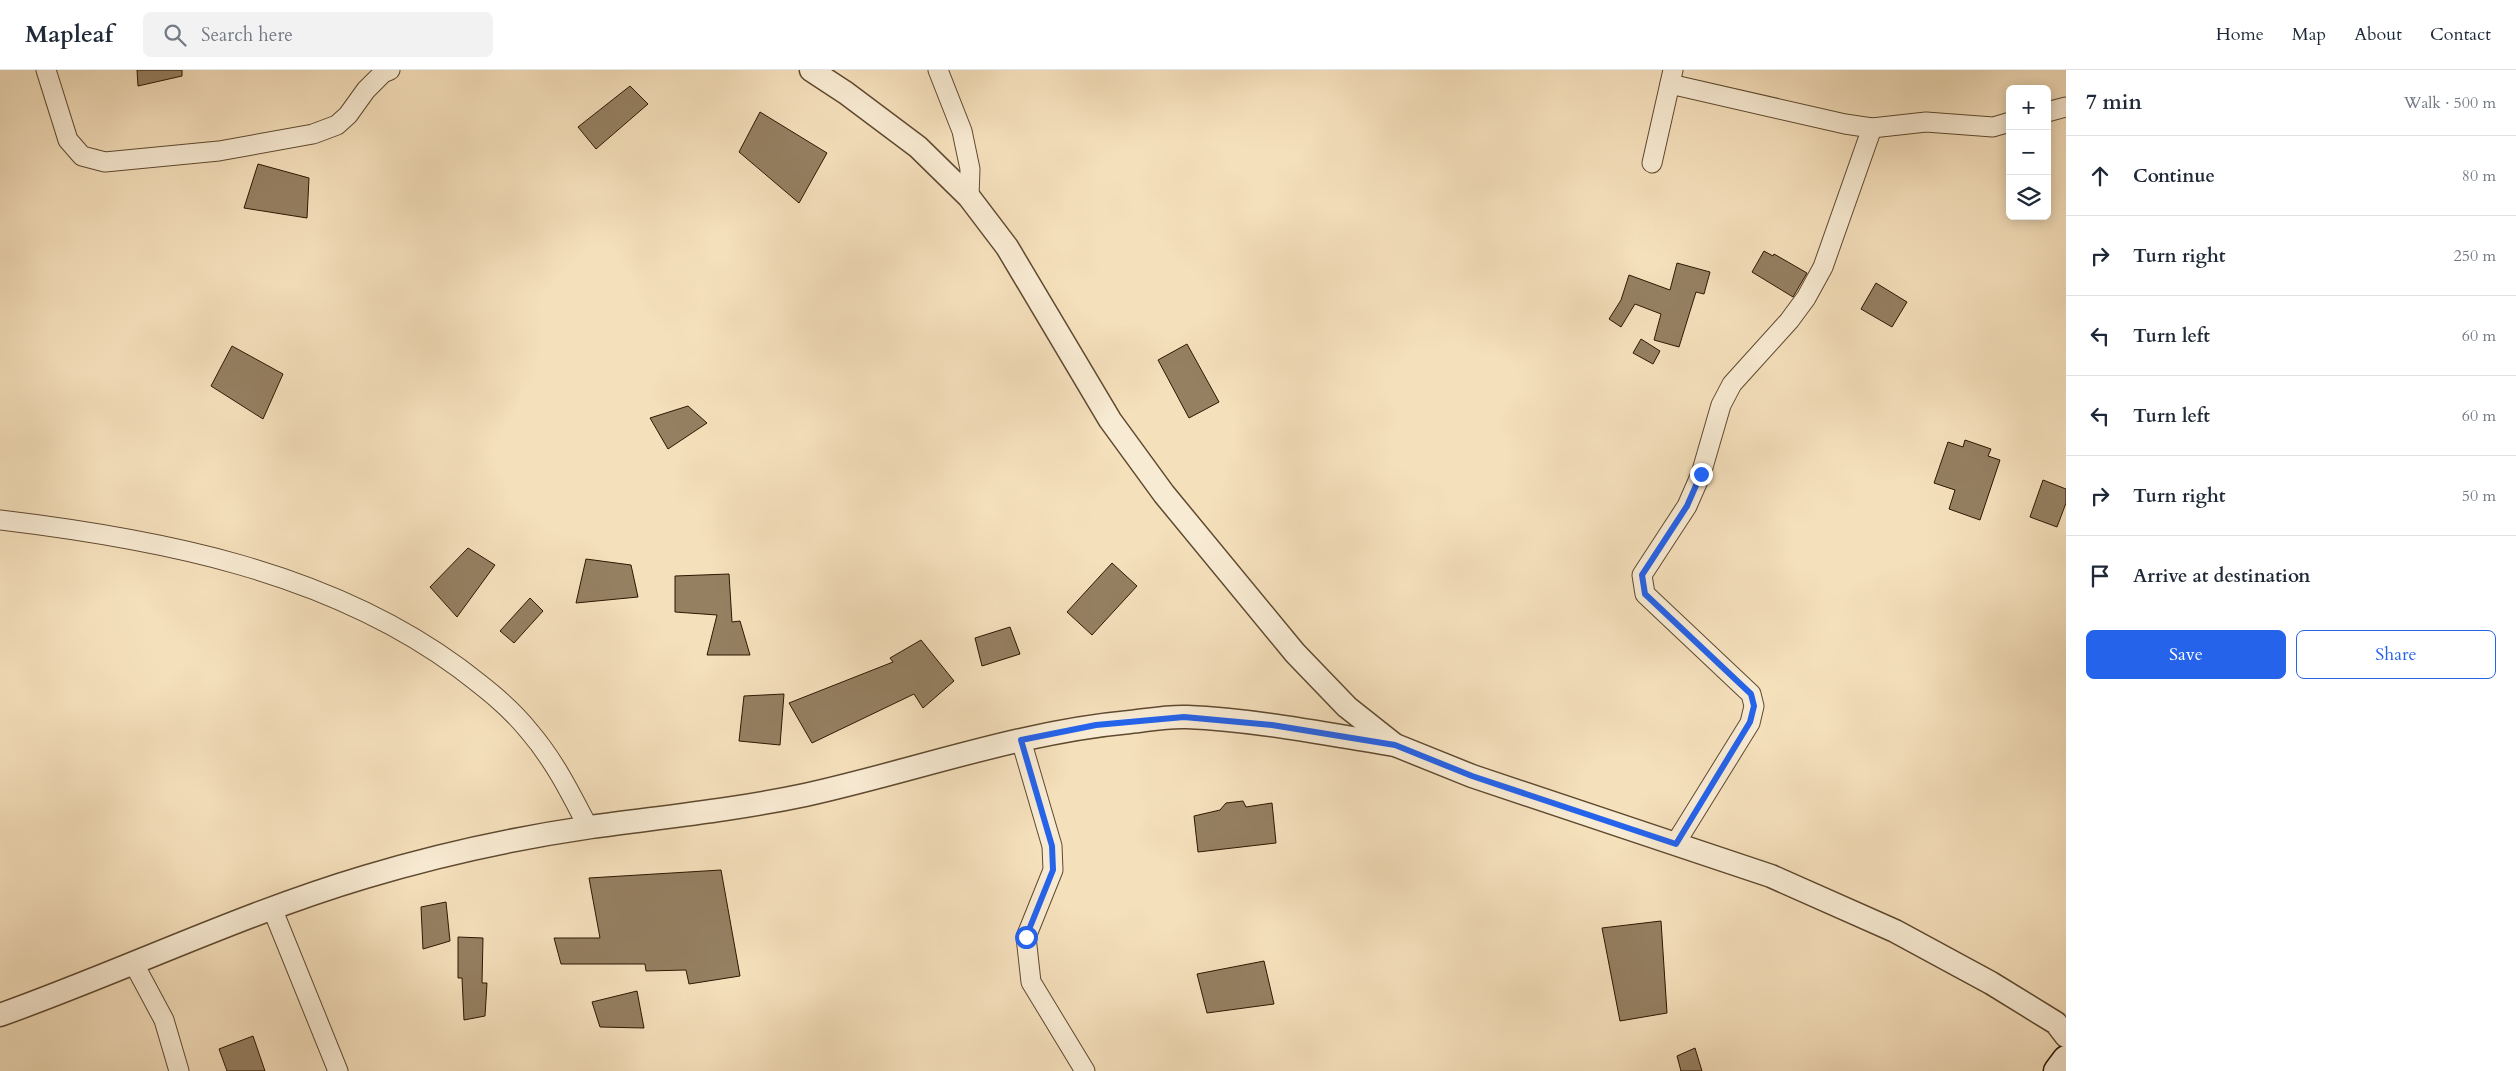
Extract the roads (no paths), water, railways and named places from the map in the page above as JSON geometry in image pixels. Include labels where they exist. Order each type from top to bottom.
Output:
[{"type":"main road","points":[[2066,1037],[2064,1042],[2066,1048]]},
{"type":"main road","points":[[2057,1071],[2066,1058]]},
{"type":"street","points":[[46,70],[68,140],[82,156],[105,162],[219,151],[313,134],[337,125],[348,115],[366,90],[383,73],[390,70]]},
{"type":"street","points":[[811,70],[846,93],[918,148],[969,198],[1007,247],[1110,420],[1164,494],[1295,653],[1347,707],[1395,745]]},
{"type":"street","points":[[938,70],[962,131],[970,169],[969,198]]},
{"type":"street","points":[[1652,163],[1672,77],[1845,124],[1872,128],[1926,122],[1993,127],[2006,123]]},
{"type":"street","points":[[2051,111],[2066,107]]},
{"type":"street","points":[[1676,844],[1750,722],[1754,706],[1751,694],[1645,594],[1642,575],[1687,506],[1701,474],[1721,405],[1732,384],[1789,321],[1806,298],[1823,267],[1872,128]]},
{"type":"street","points":[[0,520],[53,526],[213,557],[296,582],[373,616],[432,649],[496,696],[530,731],[557,770],[588,827]]},
{"type":"street","points":[[0,1015],[134,964],[272,908],[366,877],[478,849],[588,827],[717,812],[807,794],[1021,740],[1096,725],[1184,717],[1272,725],[1395,745],[1472,776],[1771,876],[1895,931],[1992,983],[2056,1023],[2066,1037]]},
{"type":"street","points":[[1021,740],[1052,846],[1053,870],[1026,937],[1031,982],[1085,1071]]},
{"type":"street","points":[[272,908],[338,1071]]},
{"type":"street","points":[[134,964],[164,1020],[179,1071]]}]
